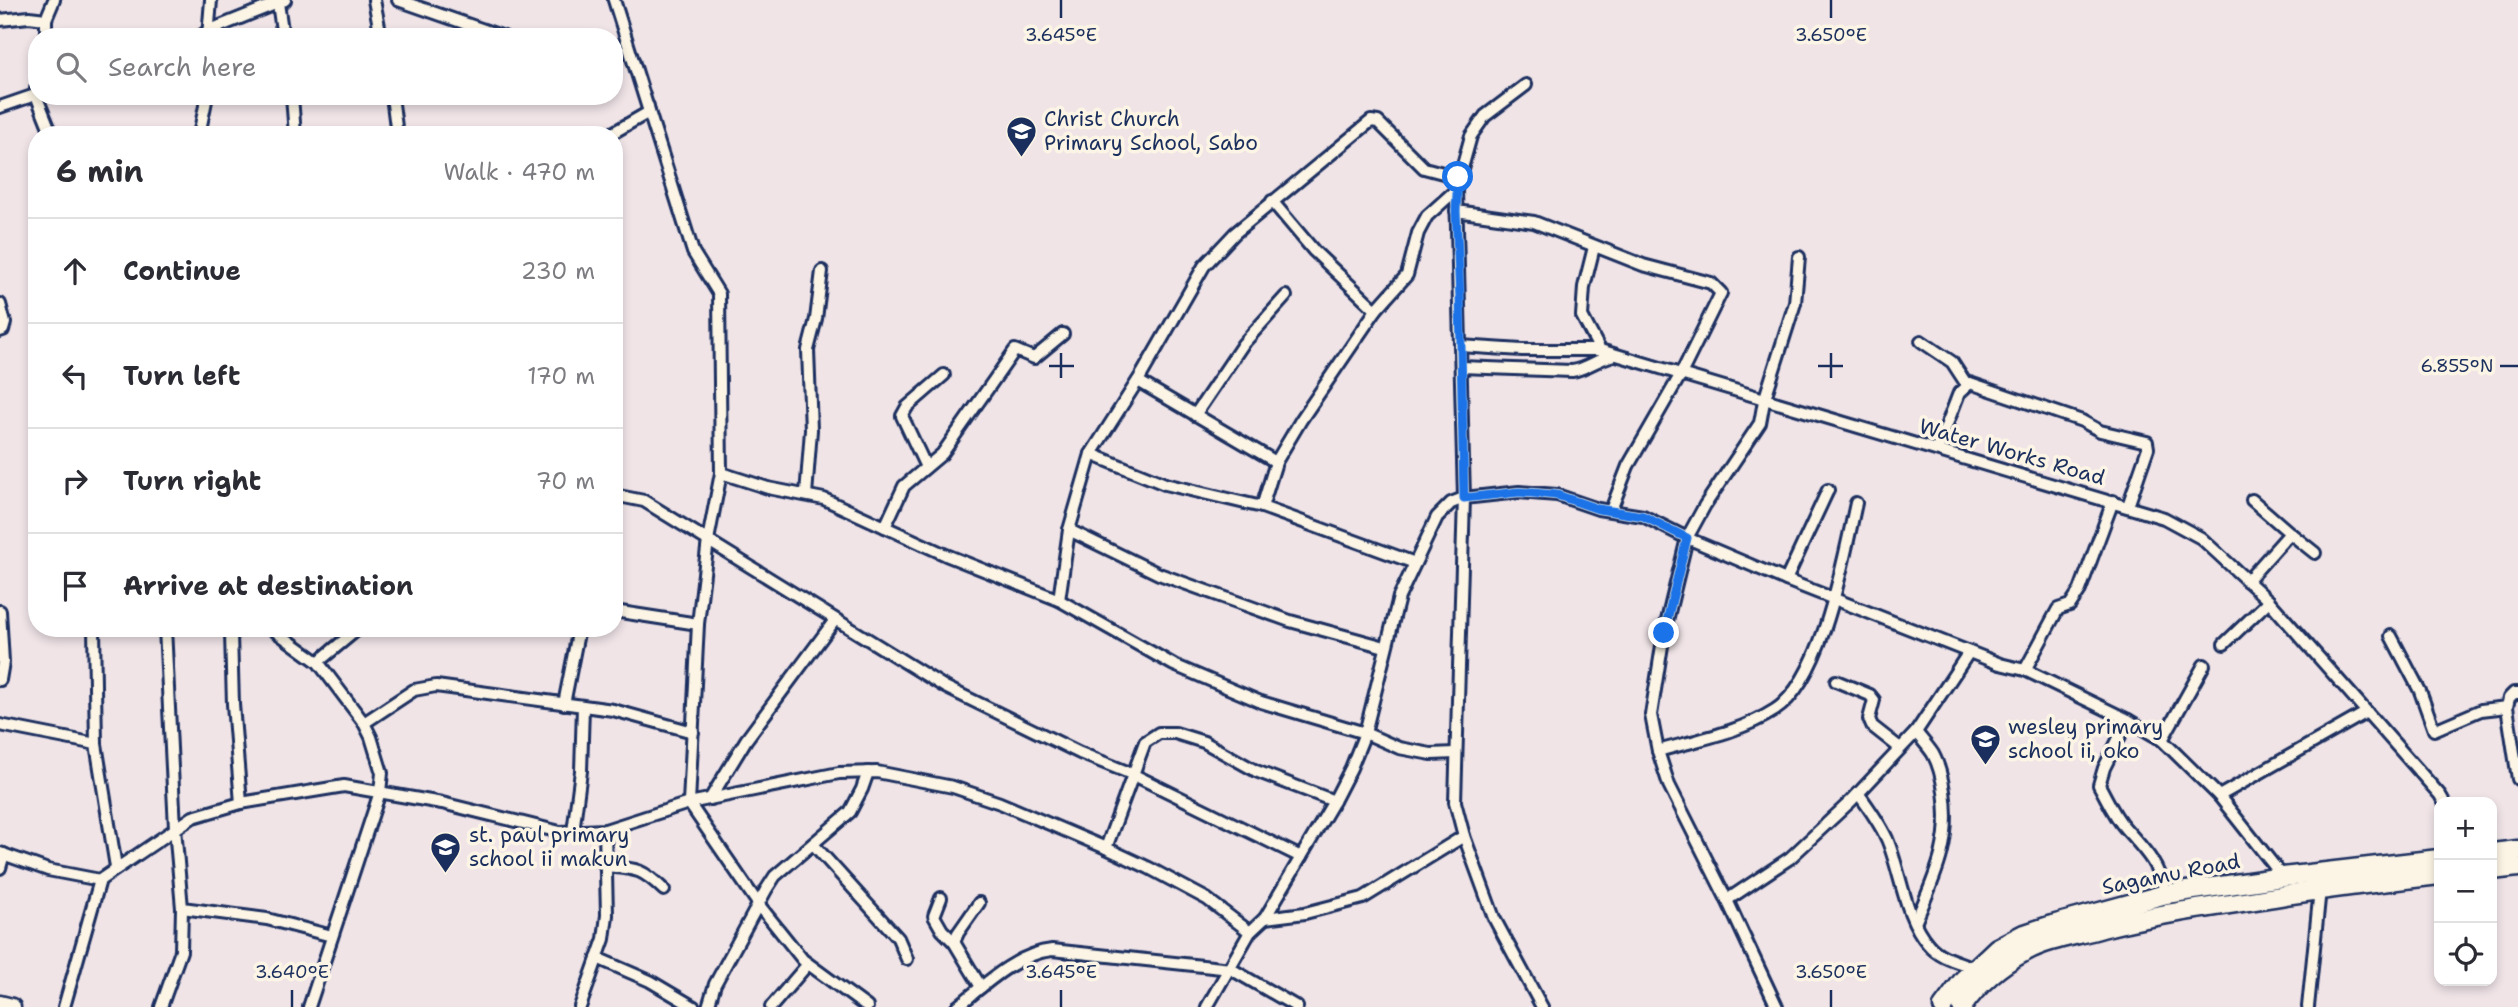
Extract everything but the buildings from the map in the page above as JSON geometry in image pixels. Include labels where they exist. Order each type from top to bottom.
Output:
[{"type":"highway","points":[[2497,852],[2518,850]]},
{"type":"highway","name":"Sagamu Road","points":[[1943,1007],[1975,968],[1997,948],[2022,935],[2165,894],[2434,860]]},
{"type":"highway","points":[[2497,869],[2518,867]]},
{"type":"highway","name":"Sagamu Road","points":[[1962,1007],[1987,978],[2028,949],[2139,919],[2320,889],[2434,877]]},
{"type":"main road","points":[[0,1004],[11,1007]]},
{"type":"street","points":[[46,28],[46,19],[54,0]]},
{"type":"street","points":[[206,28],[211,0]]},
{"type":"street","points":[[374,0],[379,28]]},
{"type":"street","points":[[398,0],[477,28]]},
{"type":"street","points":[[614,0],[623,28]]},
{"type":"street","points":[[221,28],[282,2],[283,28]]},
{"type":"street","points":[[0,20],[29,17],[46,19]]},
{"type":"street","points":[[623,29],[693,252],[719,294],[721,473],[708,540],[698,624],[689,803],[759,905],[808,964],[867,1007]]},
{"type":"street","points":[[1526,85],[1485,116],[1471,136],[1456,190],[1464,498],[1455,802],[1464,836],[1494,918],[1542,1007]]},
{"type":"street","points":[[0,107],[28,96]]},
{"type":"street","points":[[41,105],[48,126]]},
{"type":"street","points":[[201,126],[205,105]]},
{"type":"street","points":[[293,105],[294,126]]},
{"type":"street","points":[[393,105],[396,126]]},
{"type":"street","points":[[623,127],[649,112]]},
{"type":"street","points":[[1059,600],[1069,530],[1091,454],[1138,381],[1204,266],[1235,233],[1371,121],[1378,122],[1424,169],[1458,177]]},
{"type":"street","points":[[1262,507],[1276,462],[1337,365],[1376,310],[1407,275],[1418,233],[1427,216],[1456,190]]},
{"type":"street","points":[[1272,201],[1314,250],[1376,310]]},
{"type":"street","points":[[1456,211],[1534,222],[1643,265],[1711,283],[1721,293],[1681,373],[1628,466],[1611,510]]},
{"type":"street","points":[[1594,247],[1584,287],[1582,316],[1600,350]]},
{"type":"street","points":[[1777,1007],[1669,785],[1658,751],[1651,715],[1664,633],[1687,538],[1705,505],[1760,423],[1764,401],[1795,303],[1799,257]]},
{"type":"street","points":[[806,495],[811,430],[808,350],[816,319],[822,271]]},
{"type":"street","points":[[1195,415],[1244,344],[1286,296]]},
{"type":"street","points":[[0,304],[5,323],[0,331]]},
{"type":"street","points":[[885,527],[904,486],[942,454],[1015,350],[1034,358],[1063,334]]},
{"type":"street","points":[[1921,341],[1952,362],[1967,385]]},
{"type":"street","name":"Water Works Road","points":[[1460,346],[1522,350],[1600,350],[2164,518],[2201,538],[2269,601],[2441,797]]},
{"type":"street","points":[[1461,367],[1572,371],[1602,358],[1617,355]]},
{"type":"street","points":[[926,467],[902,416],[907,407],[944,374]]},
{"type":"street","points":[[1138,381],[1276,462]]},
{"type":"street","points":[[1937,450],[1959,393],[1970,383],[2082,421],[2100,431],[2147,442],[2148,448],[2128,506]]},
{"type":"street","points":[[1091,454],[1165,484],[1262,507],[1415,564]]},
{"type":"street","points":[[721,473],[768,488],[824,499],[946,555],[1059,600],[1174,665],[1261,702],[1364,733],[1399,748],[1418,752],[1455,753]]},
{"type":"street","points":[[1786,580],[1828,490]]},
{"type":"street","points":[[1208,1007],[1250,932],[1265,918],[1334,802],[1364,733],[1399,597],[1437,517],[1451,503],[1464,498],[1519,492],[1557,495],[1598,509],[1643,516],[1687,538],[1786,580],[2000,664],[2025,670],[2128,720],[2162,740],[2219,796],[2283,877]]},
{"type":"street","points":[[623,497],[644,501],[945,687],[1301,857]]},
{"type":"street","points":[[2252,500],[2315,554]]},
{"type":"street","points":[[2025,670],[2058,609],[2070,605],[2080,590],[2113,501]]},
{"type":"street","points":[[1658,751],[1738,728],[1776,710],[1792,694],[1819,648],[1856,503]]},
{"type":"street","points":[[1069,530],[1160,574],[1290,621],[1385,647]]},
{"type":"street","points":[[2247,580],[2290,533]]},
{"type":"street","points":[[2224,644],[2269,601]]},
{"type":"street","points":[[0,611],[3,662],[0,680]]},
{"type":"street","points":[[623,612],[698,624]]},
{"type":"street","points":[[710,799],[746,740],[835,620]]},
{"type":"street","points":[[2391,636],[2420,691],[2434,730],[2481,710],[2507,707]]},
{"type":"street","points":[[94,637],[96,744],[116,867]]},
{"type":"street","points":[[162,1007],[181,951],[182,908],[175,828],[165,637]]},
{"type":"street","points":[[231,637],[241,803]]},
{"type":"street","points":[[285,637],[318,662],[364,723],[382,773],[380,792],[309,1007]]},
{"type":"street","points":[[318,662],[348,637]]},
{"type":"street","points":[[564,704],[577,637]]},
{"type":"street","points":[[1727,900],[1790,858],[1858,793],[1916,732],[1969,652]]},
{"type":"street","points":[[2162,740],[2204,665]]},
{"type":"street","points":[[1836,681],[1870,695],[1874,700],[1869,719],[1872,726],[1900,748]]},
{"type":"street","points":[[364,723],[414,690],[436,686],[613,710],[692,732]]},
{"type":"street","points":[[2518,693],[2509,698],[2507,707],[2518,779]]},
{"type":"street","points":[[572,832],[581,771],[583,707]]},
{"type":"street","points":[[2219,796],[2367,712]]},
{"type":"street","points":[[2128,720],[2104,768],[2099,785],[2124,827],[2146,849],[2160,873],[2165,894]]},
{"type":"street","points":[[0,725],[96,744]]},
{"type":"street","points":[[1915,923],[1944,846],[1946,827],[1941,774],[1933,754],[1916,732]]},
{"type":"street","points":[[1106,848],[1146,742],[1159,733],[1175,733],[1204,742],[1256,771],[1334,802]]},
{"type":"street","points":[[64,1007],[100,880],[116,867],[193,817],[241,803],[345,786],[442,803],[560,832],[572,832],[604,830],[689,803],[839,772],[911,777],[953,787],[1000,803],[1106,848],[1207,899],[1250,932]]},
{"type":"street","points":[[708,1007],[715,984],[775,876],[850,812],[868,772]]},
{"type":"street","points":[[1858,793],[1887,839],[1915,923],[1927,944],[1937,953],[1975,968]]},
{"type":"street","points":[[580,1007],[604,939],[607,915],[604,830]]},
{"type":"street","points":[[1265,918],[1305,913],[1363,898],[1464,836]]},
{"type":"street","points":[[813,844],[898,938],[907,959]]},
{"type":"street","points":[[0,867],[2,853],[48,870],[100,880]]},
{"type":"street","points":[[606,866],[646,872],[664,890]]},
{"type":"street","points":[[2308,1007],[2320,889]]},
{"type":"street","points":[[941,898],[934,916],[981,987]]},
{"type":"street","points":[[954,943],[979,903]]},
{"type":"street","points":[[182,908],[291,923],[332,936]]},
{"type":"street","points":[[957,1007],[1025,957],[1052,950],[1231,969],[1297,1007]]},
{"type":"street","points":[[597,958],[650,981],[694,1007]]},
{"type":"street","points":[[771,1007],[808,964]]},
{"type":"place","name":"Christ Church Primary School, Sabo","points":[[1021,158]]},
{"type":"place","name":"wesley primary school ii, oko","points":[[1985,766]]},
{"type":"place","name":"st. paul primary school ii makun","points":[[446,874]]},
{"type":"route","points":[[1458,177],[1456,211],[1464,498],[1519,492],[1557,495],[1598,509],[1643,516],[1687,538],[1664,633]]}]
